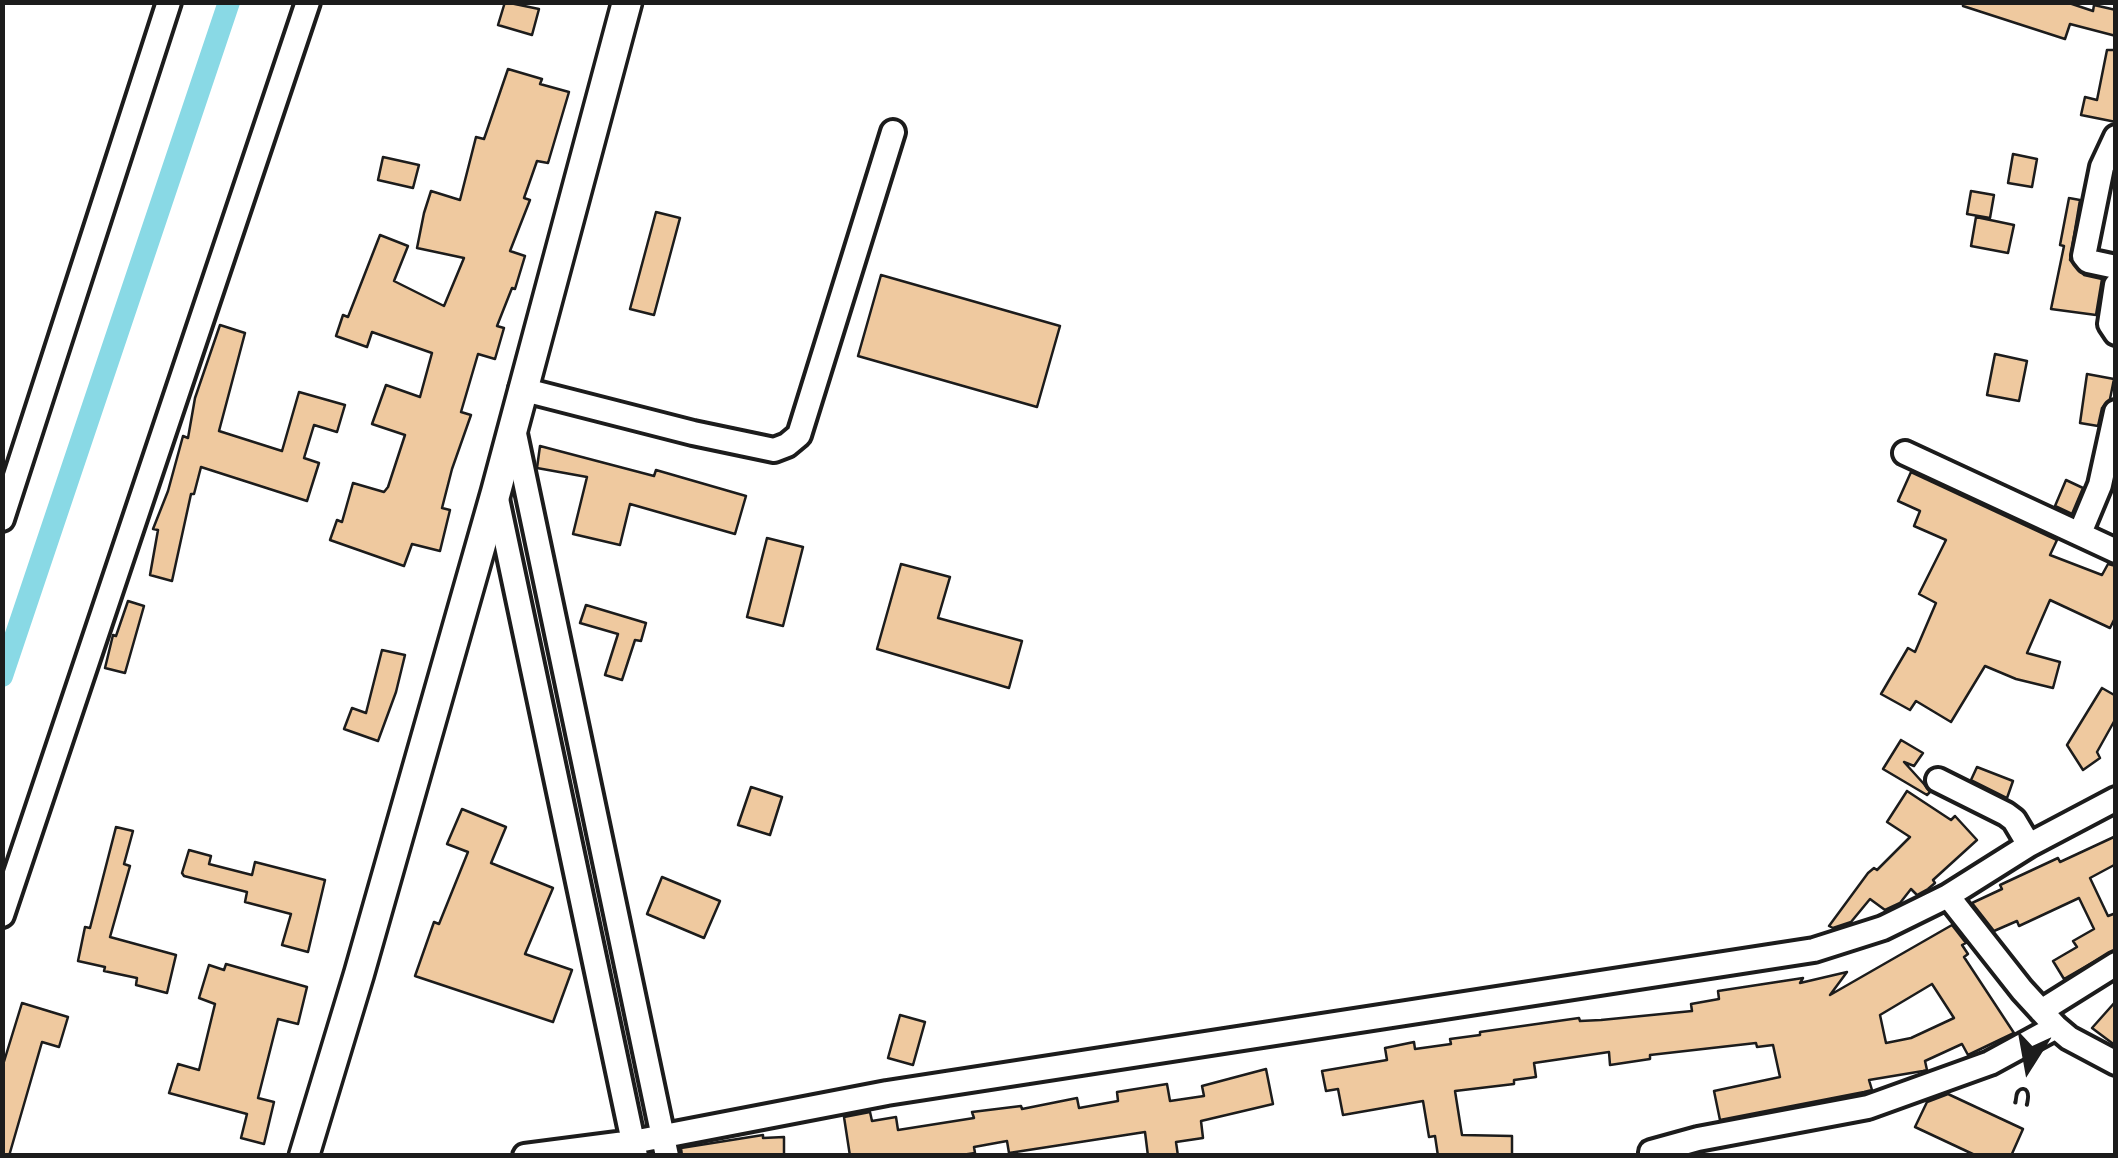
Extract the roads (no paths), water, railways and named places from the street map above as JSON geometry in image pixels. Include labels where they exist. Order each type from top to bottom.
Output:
[{"type":"main road","points":[[304,1156],[360,974],[496,492],[512,420],[627,2]]},
{"type":"street","points":[[2,519],[169,2]]},
{"type":"street","points":[[2,916],[308,2]]},
{"type":"street","points":[[521,389],[693,433],[774,450],[787,445],[798,435],[804,419],[893,132]]},
{"type":"street","points":[[2116,137],[2102,167],[2084,253],[2088,260],[2116,267]]},
{"type":"street","points":[[2116,285],[2110,324],[2116,333]]},
{"type":"street","points":[[2080,534],[2100,485],[2116,412]]},
{"type":"street","points":[[512,420],[665,1146]]},
{"type":"street","points":[[1905,453],[2116,550]]},
{"type":"street","points":[[496,492],[634,1149]]},
{"type":"street","points":[[1938,780],[2006,814],[2029,845]]},
{"type":"street","points":[[525,1156],[665,1146],[888,1093],[1814,950],[1883,928],[1948,896],[2029,845],[2116,799]]},
{"type":"street","points":[[1948,896],[2048,1019],[2069,1038],[2116,1063]]},
{"type":"street","points":[[1651,1156],[1652,1152],[1698,1138],[1868,1107],[1990,1062],[2116,964]]},
{"type":"waterway","points":[[2,676],[229,2]]}]
